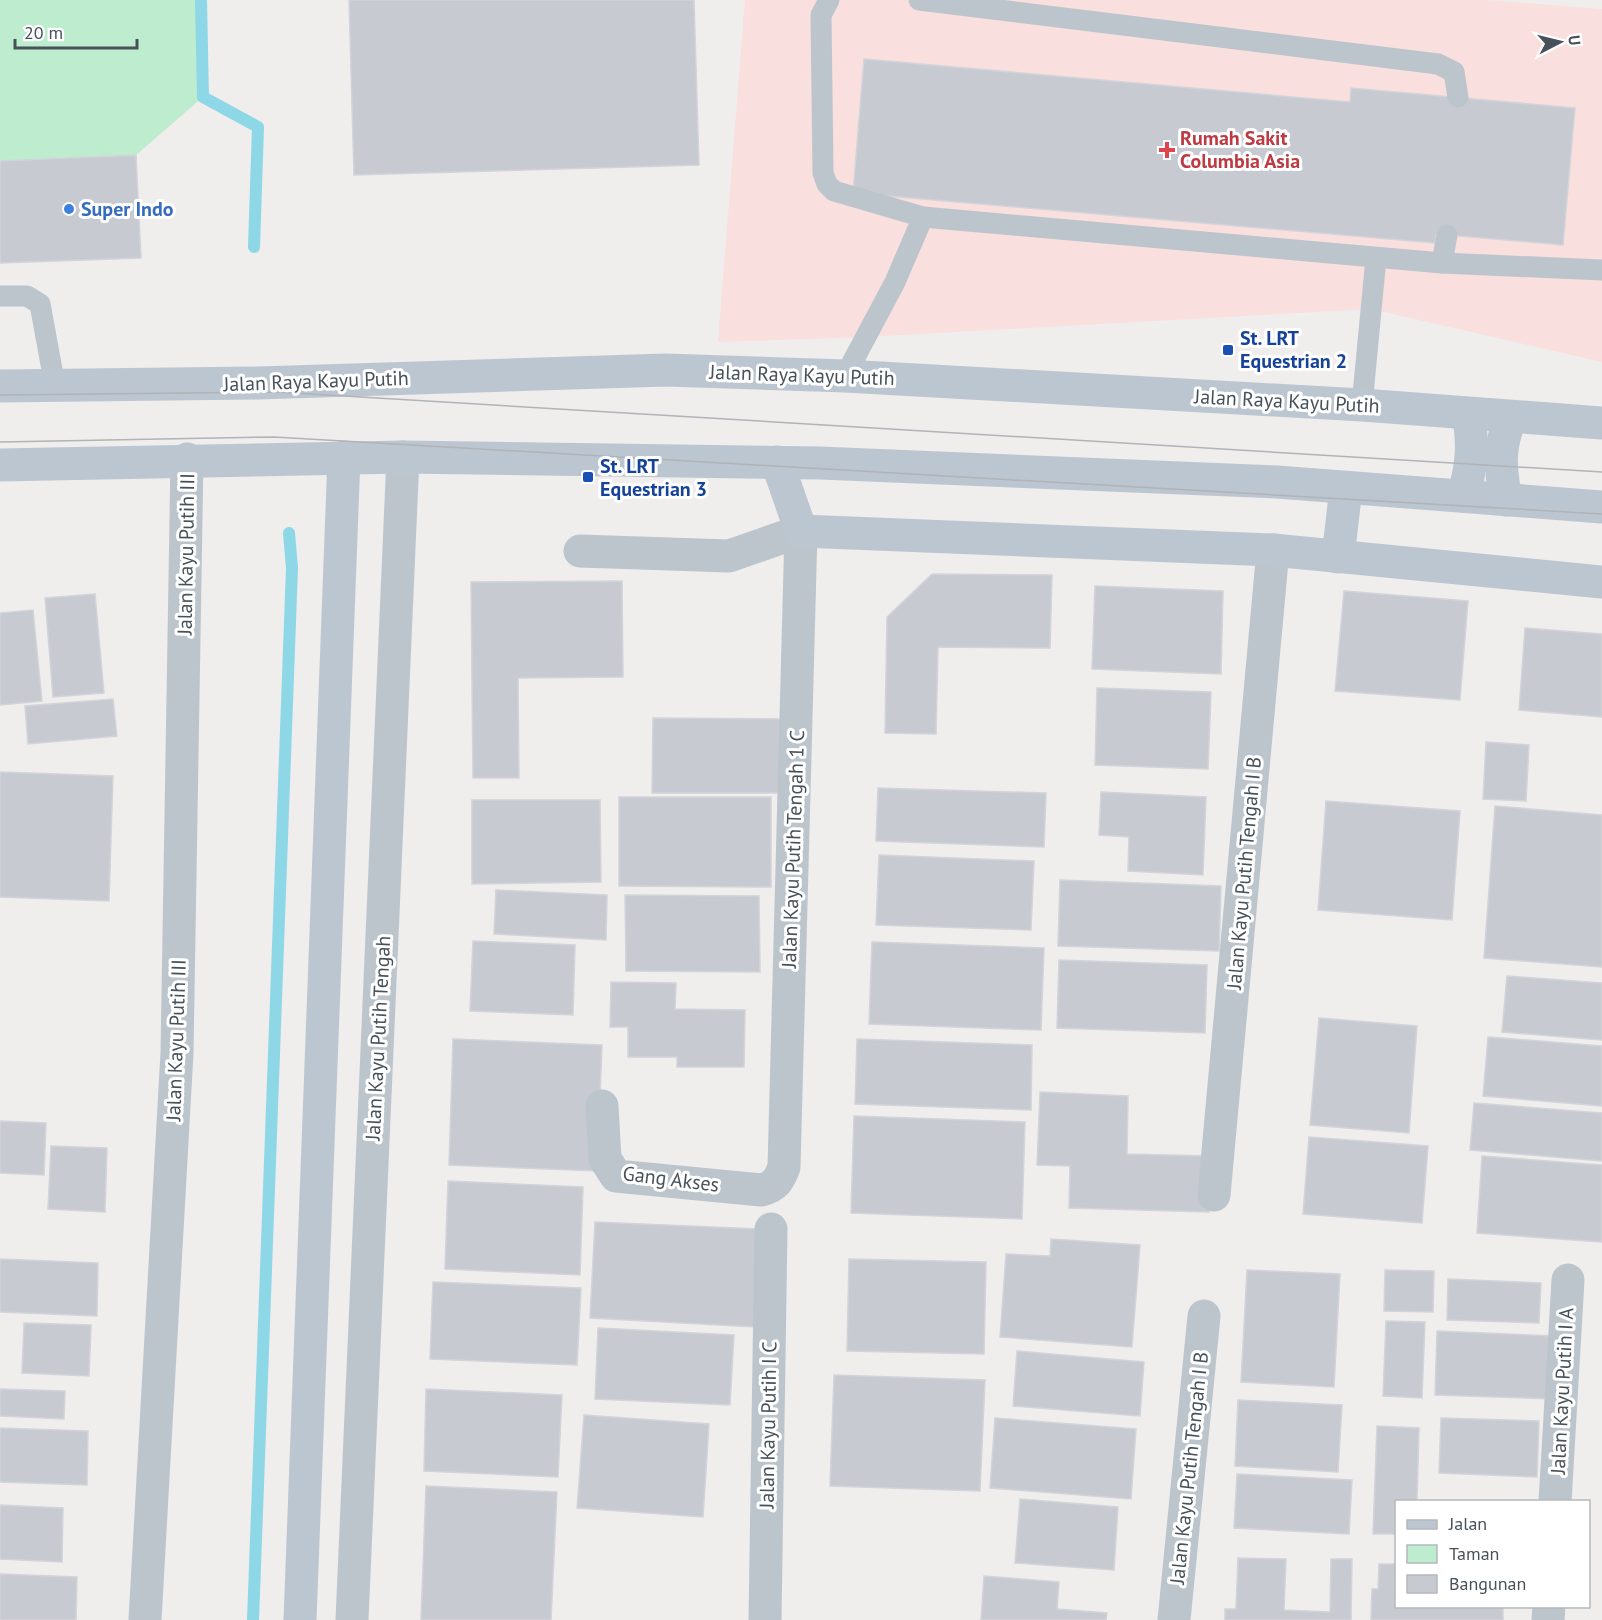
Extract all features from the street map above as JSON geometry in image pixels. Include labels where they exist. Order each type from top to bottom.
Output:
[{"type":"main road","name":"Jalan Raya Kayu Putih","points":[[0,386],[258,383],[666,370],[845,376],[1362,405],[1602,423]]},
{"type":"main road","points":[[1463,496],[1471,468],[1473,440],[1468,414]]},
{"type":"main road","points":[[1506,500],[1501,470],[1502,439],[1511,417]]},
{"type":"main road","points":[[0,465],[269,457],[777,462],[1347,488],[1602,507]]},
{"type":"main road","points":[[300,1620],[336,457]]},
{"type":"main road","points":[[777,462],[801,531],[1273,550],[1602,582]]},
{"type":"main road","points":[[1338,557],[1347,488]]},
{"type":"street","name":"Jalan Kayu Putih Tengah","points":[[352,1620],[403,457]]},
{"type":"street","name":"Jalan Kayu Putih III","points":[[145,1620],[177,1053],[187,459]]},
{"type":"street","points":[[580,551],[729,556],[801,531]]},
{"type":"street","name":"Jalan Kayu Putih Tengah 1 C","points":[[784,1167],[801,531]]},
{"type":"street","name":"Jalan Kayu Putih Tengah I B","points":[[1214,1195],[1273,550]]},
{"type":"street","name":"Gang Akses","points":[[602,1106],[605,1159],[616,1176],[761,1190],[775,1185],[784,1167]]},
{"type":"street","name":"Jalan Kayu Putih I C","points":[[765,1620],[771,1229]]},
{"type":"street","name":"Jalan Kayu Putih I A","points":[[1555,1500],[1568,1280]]},
{"type":"street","name":"Jalan Kayu Putih Tengah I B","points":[[1174,1620],[1204,1316]]},
{"type":"lane","points":[[829,0],[821,15],[823,173],[827,184],[843,194],[923,217],[1376,258],[1602,270]]},
{"type":"lane","points":[[918,0],[1438,64],[1454,72],[1458,97]]},
{"type":"lane","points":[[845,376],[895,282],[923,217]]},
{"type":"lane","points":[[1442,263],[1447,235]]},
{"type":"lane","points":[[1362,405],[1376,258]]},
{"type":"lane","points":[[0,296],[27,296],[40,304],[55,386]]},
{"type":"shaded area","name":"Rumah Sakit Columbia Asia","points":[[745,0],[1486,0],[1602,9],[1602,362],[1371,309],[866,337],[718,342]]},
{"type":"green space","points":[[0,0],[201,0],[203,97],[136,155],[0,161]]},
{"type":"building","points":[[349,0],[694,0],[699,165],[354,175]]},
{"type":"building","points":[[864,59],[1350,102],[1351,88],[1575,108],[1563,245],[1436,234],[1435,243],[853,193]]},
{"type":"building","name":"Super Indo","points":[[136,155],[141,258],[0,263],[0,161]]},
{"type":"building","points":[[932,574],[1052,575],[1050,648],[938,647],[936,734],[885,733],[887,617]]},
{"type":"building","points":[[622,581],[623,677],[518,678],[519,778],[473,778],[471,582]]},
{"type":"building","points":[[1095,586],[1223,591],[1221,674],[1092,669]]},
{"type":"building","points":[[1344,591],[1468,601],[1460,700],[1335,691]]},
{"type":"building","points":[[95,594],[104,693],[53,697],[45,598]]},
{"type":"building","points":[[33,610],[42,701],[0,705],[0,613]]},
{"type":"building","points":[[1525,628],[1602,634],[1602,717],[1519,710]]},
{"type":"building","points":[[1097,688],[1211,692],[1208,769],[1095,765]]},
{"type":"building","points":[[113,699],[117,736],[28,744],[25,706]]},
{"type":"building","points":[[653,718],[784,719],[784,793],[652,793]]},
{"type":"building","points":[[1486,742],[1529,745],[1526,801],[1483,799]]},
{"type":"building","points":[[0,772],[113,776],[109,901],[0,897]]},
{"type":"building","points":[[878,788],[1046,793],[1044,847],[876,841]]},
{"type":"building","points":[[1101,792],[1206,797],[1203,875],[1128,871],[1129,837],[1099,835]]},
{"type":"building","points":[[619,797],[771,797],[771,887],[619,886]]},
{"type":"building","points":[[472,800],[600,800],[601,882],[472,884]]},
{"type":"building","points":[[1326,801],[1460,811],[1452,920],[1318,910]]},
{"type":"building","points":[[1495,806],[1602,815],[1602,967],[1484,958]]},
{"type":"building","points":[[879,855],[1034,861],[1031,930],[876,925]]},
{"type":"building","points":[[1060,880],[1221,886],[1219,951],[1058,946]]},
{"type":"building","points":[[496,890],[607,895],[606,940],[494,934]]},
{"type":"building","points":[[625,895],[759,896],[760,972],[626,971]]},
{"type":"building","points":[[473,941],[575,945],[573,1015],[470,1011]]},
{"type":"building","points":[[872,942],[1044,948],[1041,1030],[869,1024]]},
{"type":"building","points":[[1059,960],[1207,965],[1205,1033],[1057,1028]]},
{"type":"building","points":[[1507,976],[1602,983],[1602,1040],[1502,1032]]},
{"type":"building","points":[[611,982],[676,983],[675,1009],[745,1010],[744,1067],[677,1067],[677,1057],[628,1057],[628,1027],[610,1027]]},
{"type":"building","points":[[1319,1018],[1417,1026],[1409,1133],[1310,1125]]},
{"type":"building","points":[[1488,1037],[1602,1046],[1602,1106],[1483,1096]]},
{"type":"building","points":[[453,1039],[602,1045],[597,1171],[449,1165]]},
{"type":"building","points":[[857,1039],[1032,1045],[1031,1110],[855,1104]]},
{"type":"building","points":[[1040,1092],[1128,1096],[1127,1154],[1210,1156],[1209,1212],[1069,1208],[1070,1166],[1037,1165]]},
{"type":"building","points":[[1474,1103],[1602,1113],[1602,1161],[1470,1150]]},
{"type":"building","points":[[854,1116],[1025,1122],[1022,1219],[851,1213]]},
{"type":"building","points":[[0,1121],[46,1123],[44,1175],[0,1173]]},
{"type":"building","points":[[1309,1137],[1428,1146],[1422,1223],[1303,1214]]},
{"type":"building","points":[[51,1146],[107,1148],[105,1212],[48,1209]]},
{"type":"building","points":[[1482,1156],[1602,1165],[1602,1242],[1477,1233]]},
{"type":"building","points":[[448,1181],[583,1187],[580,1275],[445,1269]]},
{"type":"building","points":[[595,1222],[759,1229],[755,1327],[590,1318]]},
{"type":"building","points":[[1051,1239],[1140,1245],[1132,1347],[1000,1337],[1006,1254],[1050,1256]]},
{"type":"building","points":[[0,1259],[98,1263],[97,1316],[0,1312]]},
{"type":"building","points":[[849,1259],[986,1262],[984,1354],[847,1351]]},
{"type":"building","points":[[1247,1270],[1340,1274],[1334,1387],[1241,1382]]},
{"type":"building","points":[[1385,1270],[1434,1271],[1433,1312],[1384,1311]]},
{"type":"building","points":[[1448,1279],[1541,1283],[1539,1323],[1447,1320]]},
{"type":"building","points":[[433,1282],[581,1288],[577,1365],[430,1359]]},
{"type":"building","points":[[1386,1321],[1425,1322],[1422,1398],[1383,1396]]},
{"type":"building","points":[[24,1323],[91,1325],[89,1376],[22,1373]]},
{"type":"building","points":[[598,1328],[734,1335],[730,1405],[595,1399]]},
{"type":"building","points":[[1437,1331],[1555,1336],[1553,1399],[1435,1395]]},
{"type":"building","points":[[1017,1351],[1144,1362],[1140,1416],[1013,1406]]},
{"type":"building","points":[[834,1375],[985,1380],[980,1491],[830,1486]]},
{"type":"building","points":[[0,1389],[65,1391],[64,1419],[0,1416]]},
{"type":"building","points":[[426,1389],[562,1395],[558,1477],[424,1471]]},
{"type":"building","points":[[1238,1400],[1342,1405],[1338,1472],[1235,1466]]},
{"type":"building","points":[[584,1415],[709,1424],[703,1517],[577,1508]]},
{"type":"building","points":[[995,1418],[1136,1429],[1131,1499],[990,1488]]},
{"type":"building","points":[[1441,1418],[1539,1421],[1537,1477],[1439,1473]]},
{"type":"building","points":[[1377,1426],[1419,1428],[1417,1500],[1395,1500],[1395,1534],[1373,1534]]},
{"type":"building","points":[[0,1428],[88,1431],[87,1485],[0,1482]]},
{"type":"building","points":[[1237,1474],[1352,1480],[1349,1534],[1234,1528]]},
{"type":"building","points":[[426,1486],[557,1492],[551,1620],[421,1620]]},
{"type":"building","points":[[1020,1499],[1118,1507],[1114,1570],[1015,1563]]},
{"type":"building","points":[[0,1505],[63,1508],[62,1562],[0,1559]]},
{"type":"building","points":[[1238,1558],[1286,1559],[1284,1610],[1330,1612],[1331,1559],[1352,1559],[1351,1620],[1225,1620],[1225,1609],[1236,1609]]},
{"type":"building","points":[[1379,1564],[1395,1564],[1395,1608],[1503,1608],[1503,1620],[1371,1620],[1372,1589],[1378,1589]]},
{"type":"building","points":[[0,1574],[77,1577],[76,1620],[0,1620]]},
{"type":"building","points":[[984,1576],[1059,1582],[1057,1609],[1107,1613],[1106,1620],[981,1620]]},
{"type":"waterway","points":[[201,0],[203,97],[258,127],[254,247]]},
{"type":"waterway","points":[[253,1620],[292,568],[289,533]]},
{"type":"tram line","points":[[0,395],[278,392],[1602,472]]},
{"type":"tram line","points":[[0,442],[274,437],[1602,514]]},
{"type":"place","name":"Rumah Sakit Columbia Asia","points":[[1167,150]]},
{"type":"place","name":"Super Indo","points":[[69,209]]},
{"type":"place","name":"St. LRT Equestrian 2","points":[[1228,350]]},
{"type":"place","name":"St. LRT Equestrian 3","points":[[588,477]]}]
